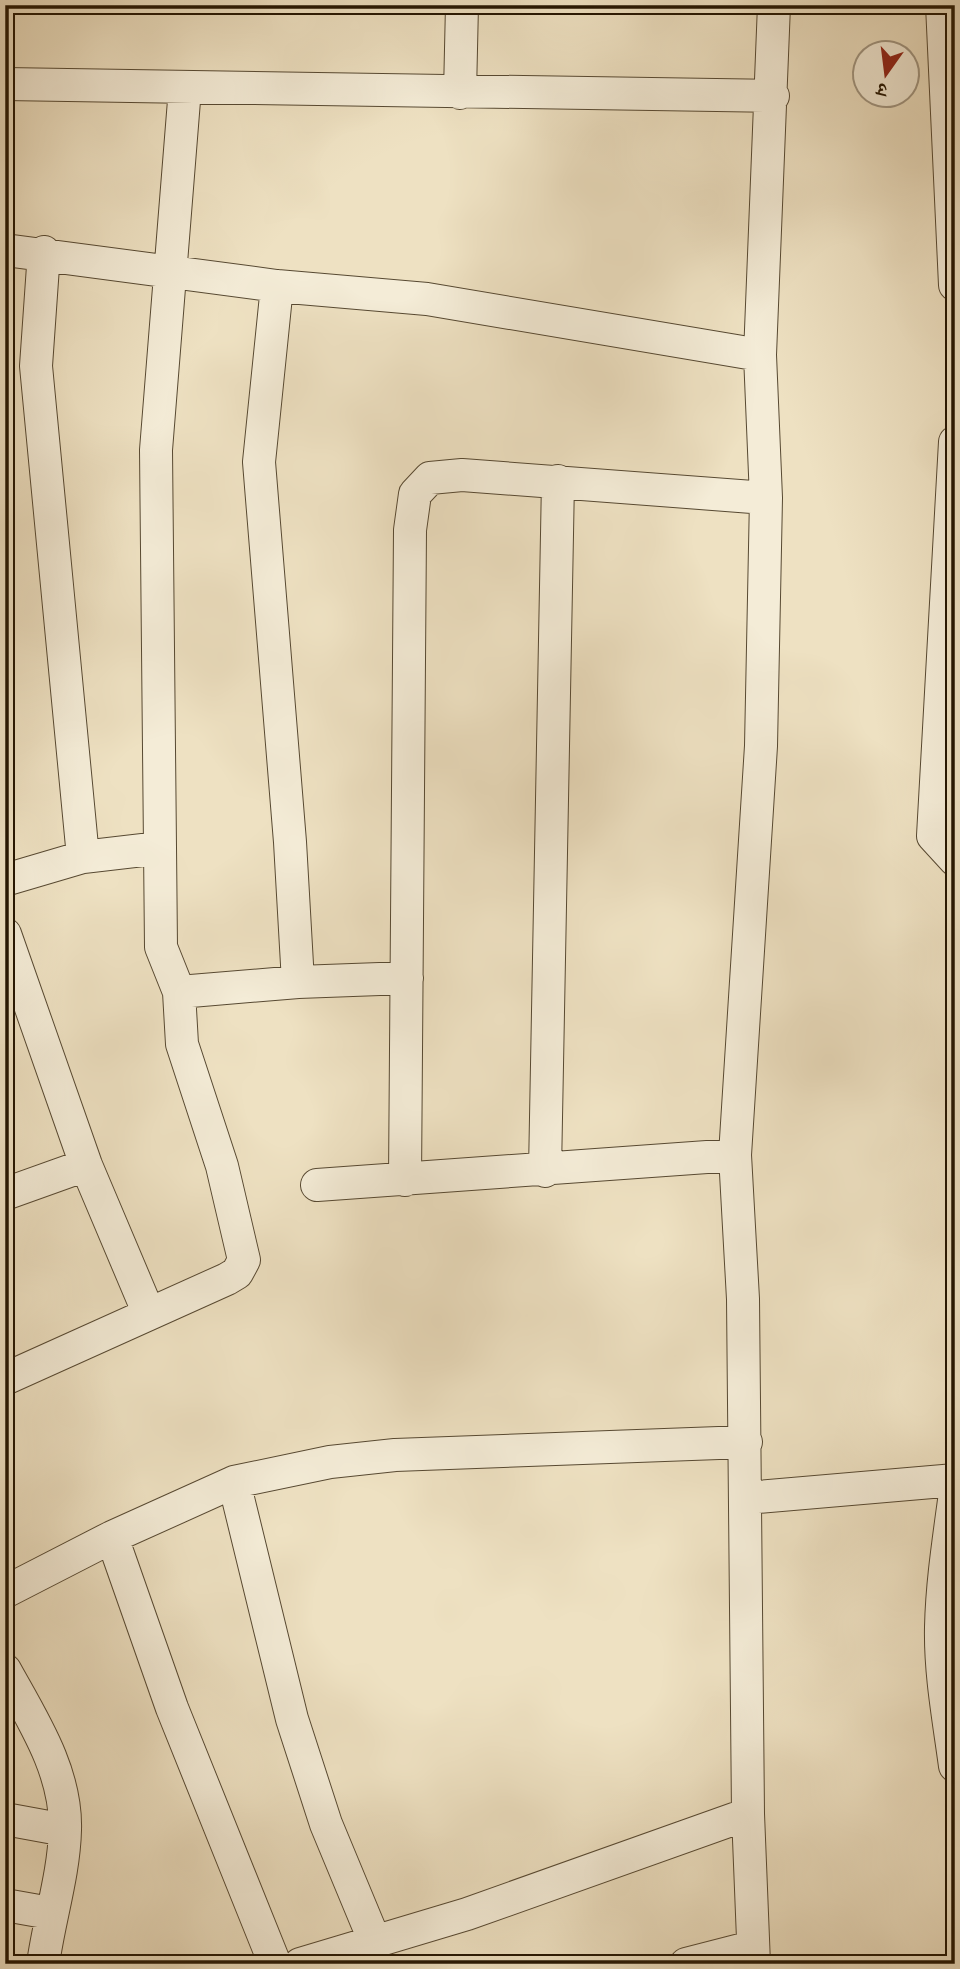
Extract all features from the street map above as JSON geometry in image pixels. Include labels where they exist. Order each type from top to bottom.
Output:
[{"type":"street","points":[[460,93],[461,5]]},
{"type":"street","points":[[686,1964],[753,1955],[748,1814],[743,1299],[735,1155],[761,746],[766,498],[760,355],[773,96],[774,5]]},
{"type":"street","points":[[942,5],[950,59],[955,285]]},
{"type":"street","points":[[5,84],[773,96]]},
{"type":"street","points":[[5,1379],[227,1279],[237,1273],[244,1260],[222,1166],[182,1044],[179,992],[161,947],[156,450],[185,88]]},
{"type":"street","points":[[5,250],[44,252],[278,286],[428,299],[760,355]]},
{"type":"street","points":[[44,252],[36,366],[83,857]]},
{"type":"street","points":[[278,286],[259,462],[290,842],[298,982]]},
{"type":"street","points":[[955,442],[933,836],[955,860]]},
{"type":"street","points":[[405,1180],[410,530],[415,494],[430,478],[462,475],[766,498]]},
{"type":"street","points":[[545,1171],[558,481]]},
{"type":"street","points":[[5,880],[83,857],[160,848]]},
{"type":"street","points":[[5,934],[86,1165],[149,1314]]},
{"type":"street","points":[[179,992],[298,982],[407,978]]},
{"type":"street","points":[[317,1185],[545,1171],[735,1155]]},
{"type":"street","points":[[5,1194],[86,1165]]},
{"type":"street","points":[[5,1592],[112,1536],[234,1482],[330,1462],[395,1455],[746,1442]]},
{"type":"street","points":[[746,1498],[955,1480]]},
{"type":"street","points":[[234,1482],[295,1730],[326,1824],[375,1942]]},
{"type":"street","points":[[955,1493],[944,1575],[941,1630],[944,1688],[955,1766]]},
{"type":"street","points":[[112,1536],[172,1708],[275,1964]]},
{"type":"street","points":[[5,1670],[45,1744],[64,1805],[65,1830],[43,1964]]},
{"type":"street","points":[[300,1964],[467,1914],[748,1814]]},
{"type":"street","points":[[5,1819],[65,1830]]},
{"type":"street","points":[[5,1905],[50,1913]]}]
